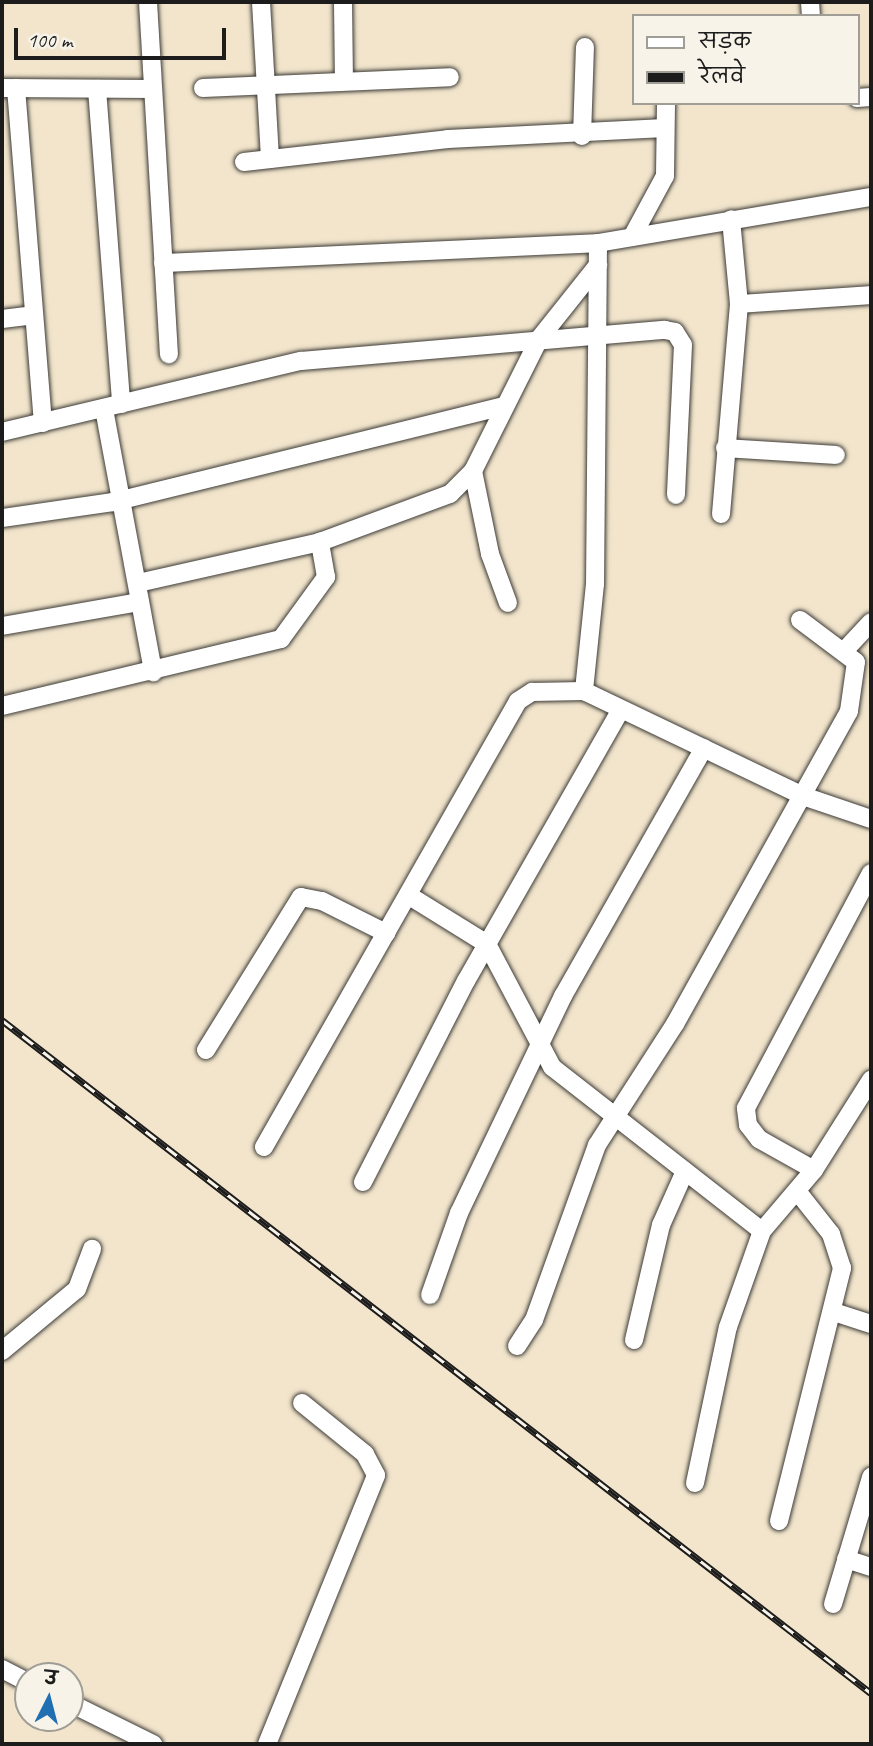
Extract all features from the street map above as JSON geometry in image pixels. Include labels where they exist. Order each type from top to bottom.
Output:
[{"type":"street","points":[[148,2],[169,354]]},
{"type":"street","points":[[261,2],[270,159]]},
{"type":"street","points":[[343,2],[344,81]]},
{"type":"street","points":[[582,136],[585,47]]},
{"type":"street","points":[[202,88],[450,77]]},
{"type":"street","points":[[43,423],[21,152],[9,88],[153,89]]},
{"type":"street","points":[[97,89],[119,500],[138,583],[153,672]]},
{"type":"street","points":[[632,237],[665,176],[666,105]]},
{"type":"street","points":[[244,162],[447,139],[582,136],[665,128]]},
{"type":"street","points":[[2,153],[21,152]]},
{"type":"street","points":[[163,263],[598,243],[871,197]]},
{"type":"street","points":[[721,514],[739,304],[731,219]]},
{"type":"street","points":[[584,691],[595,584],[598,243]]},
{"type":"street","points":[[138,583],[320,542],[450,494],[473,471],[539,339],[598,265]]},
{"type":"street","points":[[739,304],[871,295]]},
{"type":"street","points":[[2,319],[33,315]]},
{"type":"street","points":[[2,432],[301,360],[598,333],[665,330],[680,336],[676,495]]},
{"type":"street","points":[[2,518],[119,500],[504,406]]},
{"type":"street","points":[[725,448],[836,454]]},
{"type":"street","points":[[473,471],[490,554],[508,603]]},
{"type":"street","points":[[2,706],[153,672],[281,639],[326,577],[320,542]]},
{"type":"street","points":[[2,626],[140,602]]},
{"type":"street","points":[[517,1346],[544,1295],[583,1176],[803,796],[849,711],[859,674],[845,650],[800,620]]},
{"type":"street","points":[[845,650],[871,622]]},
{"type":"street","points":[[264,1147],[518,701],[532,692],[584,691],[619,713],[704,748],[803,796],[871,819]]},
{"type":"street","points":[[363,1182],[487,944],[619,713]]},
{"type":"street","points":[[430,1295],[459,1213],[537,1049],[704,748]]},
{"type":"street","points":[[814,1170],[759,1139],[748,1125],[746,1108],[871,873]]},
{"type":"street","points":[[408,895],[487,944],[537,1049],[616,1117],[762,1231]]},
{"type":"street","points":[[206,1050],[301,897],[322,901],[386,933]]},
{"type":"street","points":[[695,1483],[728,1327],[762,1231],[814,1170],[871,1080]]},
{"type":"street","points":[[634,1340],[661,1225],[685,1171]]},
{"type":"street","points":[[779,1521],[834,1312],[840,1253],[797,1191]]},
{"type":"street","points":[[2,1351],[77,1289],[92,1249]]},
{"type":"street","points":[[834,1312],[871,1324]]},
{"type":"street","points":[[267,1744],[376,1475],[366,1454],[302,1403]]},
{"type":"street","points":[[833,1604],[871,1477]]},
{"type":"street","points":[[846,1559],[871,1567]]},
{"type":"street","points":[[84,1710],[153,1744]]},
{"type":"railway","points":[[2,1020],[871,1693]]}]
